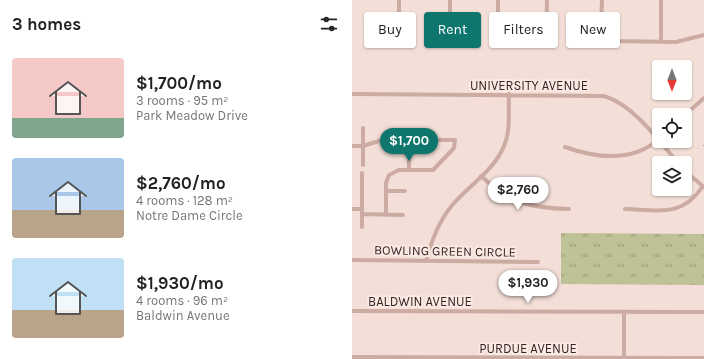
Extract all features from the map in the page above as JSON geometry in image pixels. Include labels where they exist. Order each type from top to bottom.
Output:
[{"type":"street","points":[[399,0],[399,12]]},
{"type":"street","points":[[450,0],[450,12]]},
{"type":"street","points":[[498,0],[498,12]]},
{"type":"street","points":[[547,0],[547,12]]},
{"type":"street","points":[[602,0],[602,32],[608,39],[617,42],[661,42],[683,41],[704,35]]},
{"type":"street","points":[[661,0],[661,42]]},
{"type":"street","name":"UNIVERSITY AVENUE","points":[[352,94],[594,95],[609,98],[630,110],[652,134]]},
{"type":"street","points":[[426,261],[442,219],[453,204],[498,158],[505,145],[508,131],[509,94]]},
{"type":"street","points":[[692,109],[704,98]]},
{"type":"street","points":[[363,128],[363,165]]},
{"type":"street","points":[[352,146],[363,146],[382,140],[456,140],[456,146],[433,170],[395,170],[388,175],[386,214]]},
{"type":"street","points":[[409,140],[409,170]]},
{"type":"street","points":[[565,147],[599,155],[626,156],[642,152],[652,144]]},
{"type":"street","name":"UNIVERSITY AVENUE","points":[[665,148],[672,156]]},
{"type":"street","points":[[362,173],[362,227]]},
{"type":"street","points":[[481,176],[496,190],[517,202],[540,208],[569,209]]},
{"type":"street","points":[[624,209],[677,208],[691,201],[704,186],[692,177]]},
{"type":"street","points":[[386,191],[405,191]]},
{"type":"street","points":[[352,209],[362,209]]},
{"type":"street","points":[[362,214],[403,215]]},
{"type":"street","name":"BOWLING GREEN CIRCLE","points":[[352,260],[538,262]]},
{"type":"street","name":"BALDWIN AVENUE","points":[[352,311],[624,313],[704,312]]},
{"type":"street","points":[[624,313],[624,358]]},
{"type":"street","name":"PURDUE AVENUE","points":[[352,357],[704,358]]},
{"type":"green space","points":[[561,233],[704,234],[704,285],[561,284]]}]
